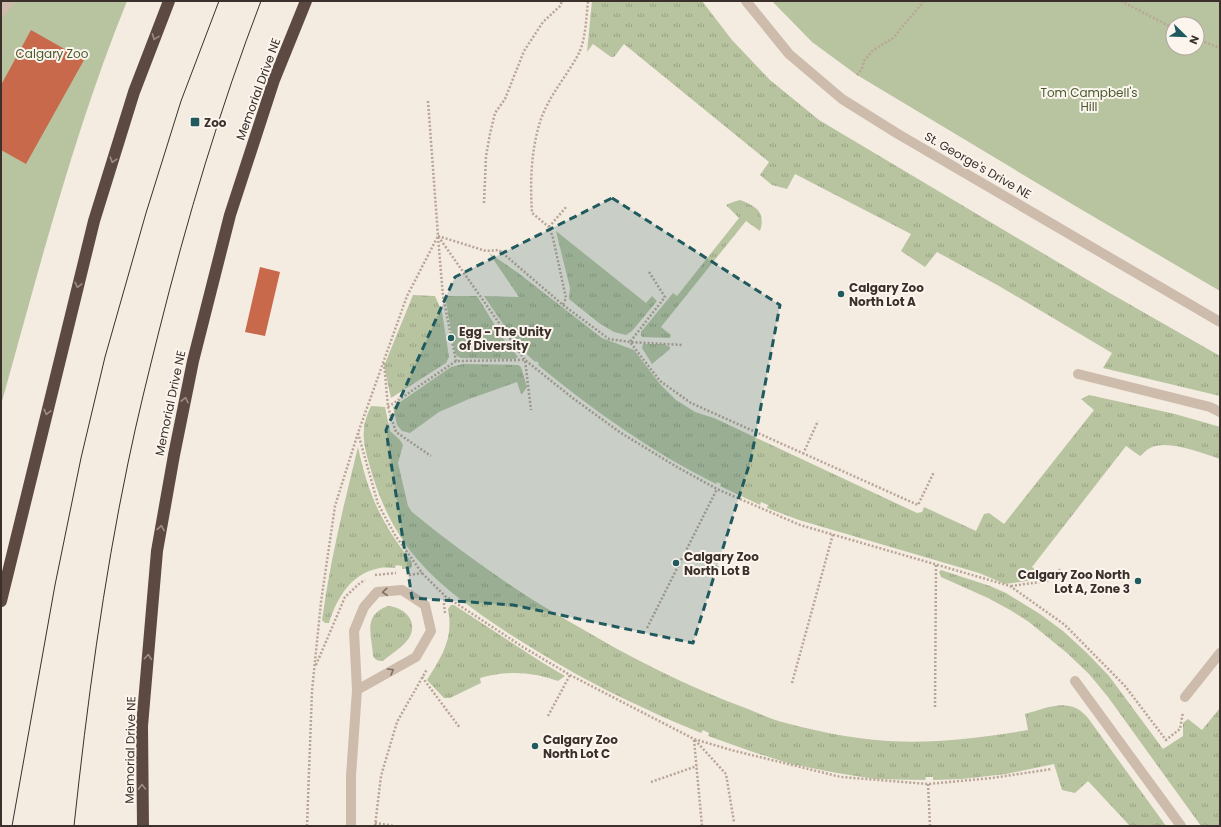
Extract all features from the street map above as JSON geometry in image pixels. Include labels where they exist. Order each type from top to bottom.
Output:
[{"type":"highway","points":[[1,601],[94,221],[134,92],[169,1]]},
{"type":"highway","name":"Memorial Drive NE","points":[[143,826],[142,726],[157,551],[174,455],[193,361],[230,215],[274,80],[306,1]]},
{"type":"street","points":[[1,12],[10,1]]},
{"type":"street","name":"St. George's Drive NE","points":[[746,1],[789,54],[842,98],[898,134],[1220,322]]},
{"type":"street","points":[[1078,374],[1210,407],[1220,412]]},
{"type":"street","points":[[351,826],[351,776],[357,690],[354,631],[364,607],[377,592],[402,590],[425,605],[431,631],[416,657],[357,690]]},
{"type":"street","points":[[1185,697],[1220,653]]},
{"type":"street","points":[[1075,681],[1181,826]]},
{"type":"path","points":[[484,203],[486,156],[495,113],[505,99],[524,51],[543,22],[560,6],[562,1]]},
{"type":"path","points":[[563,305],[566,298],[552,238],[548,227],[532,213],[530,187],[533,156],[541,121],[550,101],[578,54],[583,42],[588,1]]},
{"type":"path","points":[[857,75],[862,69],[864,61],[873,50],[893,38],[924,1]]},
{"type":"path","points":[[1121,1],[1165,24]]},
{"type":"path","points":[[1205,42],[1220,48]]},
{"type":"path","points":[[428,101],[443,296],[456,361]]},
{"type":"path","points":[[548,227],[567,206]]},
{"type":"path","points":[[438,236],[486,251],[499,250],[563,305],[609,339],[630,342],[683,345]]},
{"type":"path","points":[[308,826],[312,690],[321,602],[335,506],[358,432],[407,296],[438,236]]},
{"type":"path","points":[[438,236],[525,360],[574,399],[620,432],[677,468],[717,488],[800,525],[1010,586],[1065,625],[1125,686],[1166,740],[1180,729],[1185,697]]},
{"type":"path","points":[[630,342],[665,297],[649,272]]},
{"type":"path","points":[[630,342],[660,381],[691,403],[918,505],[934,472]]},
{"type":"path","points":[[388,407],[456,361],[525,360]]},
{"type":"path","points":[[525,360],[531,410]]},
{"type":"path","points":[[383,362],[388,407],[396,432],[431,456]]},
{"type":"path","points":[[804,454],[818,421]]},
{"type":"path","points":[[358,432],[378,504],[395,535],[413,561],[422,573],[445,596],[523,647],[570,675],[694,739],[738,752],[841,777],[928,784],[992,778],[1052,769]]},
{"type":"path","points":[[647,628],[717,488]]},
{"type":"path","points":[[792,683],[833,534]]},
{"type":"path","points":[[935,708],[936,564]]},
{"type":"path","points":[[1010,586],[1047,581],[1061,569]]},
{"type":"path","points":[[445,596],[444,604],[446,619]]},
{"type":"path","points":[[395,826],[375,824],[381,776],[397,722],[429,666]]},
{"type":"path","points":[[548,716],[570,675]]},
{"type":"path","points":[[422,677],[460,728]]},
{"type":"path","points":[[694,739],[702,826]]},
{"type":"path","points":[[694,739],[726,774],[734,822]]},
{"type":"path","points":[[652,782],[697,766]]},
{"type":"path","points":[[928,784],[930,826]]},
{"type":"highlighted area","points":[[612,198],[780,305],[751,459],[693,643],[513,605],[412,598],[386,430],[455,277]]},
{"type":"green space","name":"Calgary Zoo","points":[[1,1],[127,1],[90,100],[58,201],[1,405]]},
{"type":"green space","points":[[592,1],[702,1],[732,40],[770,80],[819,120],[1108,292],[1220,356],[1220,396],[1103,368],[1112,353],[999,286],[937,252],[925,267],[901,251],[911,234],[795,174],[787,189],[772,185],[760,175],[769,162],[624,44],[614,57],[611,57],[593,44],[587,52]]},
{"type":"green space","name":"Tom Campbell's Hill","points":[[772,1],[1220,1],[1220,291],[1072,204],[857,75],[812,42]]},
{"type":"green space","points":[[740,200],[755,207],[761,214],[762,224],[760,231],[746,221],[661,327],[671,335],[670,338],[641,336],[641,332],[673,293],[677,296],[739,218],[726,205]]},
{"type":"green space","points":[[556,231],[646,303],[652,296],[657,301],[632,331],[626,335],[614,332],[599,323],[569,299],[570,288]]},
{"type":"green space","points":[[489,253],[517,272],[602,338],[634,350],[660,384],[676,400],[695,412],[714,418],[917,513],[922,512],[924,507],[976,531],[984,514],[989,513],[1004,524],[1094,410],[1081,399],[1089,395],[1175,414],[1220,427],[1220,459],[1185,448],[1166,445],[1150,448],[1140,456],[1126,446],[1032,567],[1043,576],[1041,579],[1005,584],[979,573],[799,520],[767,508],[768,505],[761,502],[760,505],[720,486],[721,484],[717,482],[716,484],[692,472],[624,430],[538,365],[539,363],[536,361],[535,362],[518,346],[521,344],[516,339],[514,340],[484,296],[519,297]]},
{"type":"green space","points":[[413,295],[435,296],[442,312],[449,357],[446,363],[391,398],[384,366]]},
{"type":"green space","points":[[445,296],[477,296],[504,340],[518,357],[515,359],[461,358],[457,356],[455,353]]},
{"type":"green space","points":[[643,344],[664,344],[670,347],[670,349],[652,364],[642,348]]},
{"type":"green space","points":[[463,364],[518,365],[521,367],[527,387],[521,394],[517,382],[469,399],[439,412],[410,433],[402,431],[397,425],[393,407],[451,367]]},
{"type":"green space","points":[[371,406],[385,407],[390,431],[400,440],[403,445],[398,463],[408,506],[412,512],[456,547],[517,590],[597,638],[639,661],[682,682],[776,720],[808,729],[876,740],[914,742],[953,740],[1028,730],[1025,714],[1050,707],[1066,705],[1074,707],[1088,718],[1166,826],[1130,826],[1088,781],[1075,793],[1062,790],[1054,764],[1006,774],[962,779],[933,780],[933,777],[926,777],[925,780],[875,779],[837,773],[791,764],[708,736],[709,733],[703,730],[701,733],[628,701],[593,683],[558,664],[496,625],[449,590],[417,559],[403,541],[386,510],[368,459],[364,441],[364,429],[365,420]]},
{"type":"green space","points":[[358,447],[366,480],[384,522],[412,562],[412,566],[410,569],[402,569],[402,566],[396,565],[395,568],[380,568],[361,575],[353,581],[341,596],[329,623],[325,623],[322,620],[333,554]]},
{"type":"green space","points":[[941,570],[990,586],[1006,593],[1040,614],[1063,631],[1109,676],[1163,749],[1183,736],[1183,723],[1188,719],[1202,730],[1220,708],[1220,826],[1201,826],[1108,697],[1089,674],[1067,653],[1029,622],[1010,610],[988,598],[941,577],[939,572]]},
{"type":"green space","points":[[451,605],[454,605],[565,676],[558,681],[520,673],[490,675],[480,678],[481,683],[450,698],[444,698],[427,680],[442,655],[448,638],[448,609]]},
{"type":"green space","points":[[388,606],[399,609],[408,616],[411,621],[412,632],[409,638],[400,647],[383,661],[380,661],[373,656],[370,626],[375,615],[380,610]]},
{"type":"building","points":[[31,30],[84,60],[26,164],[1,150],[1,85]]},
{"type":"building","points":[[260,267],[280,272],[265,336],[245,332]]},
{"type":"tram line","points":[[12,826],[55,585],[81,458],[105,357],[146,213],[181,101],[219,1]]},
{"type":"tram line","points":[[74,826],[84,735],[103,599],[119,508],[135,430],[170,289],[205,164],[261,1]]},
{"type":"place","name":"Zoo","points":[[195,122]]},
{"type":"place","name":"Calgary Zoo North Lot A","points":[[841,294]]},
{"type":"place","name":"Egg - The Unity of Diversity","points":[[451,338]]},
{"type":"place","name":"Calgary Zoo North Lot B","points":[[676,563]]},
{"type":"place","name":"Calgary Zoo North Lot A, Zone 3","points":[[1138,581]]},
{"type":"place","name":"Calgary Zoo North Lot C","points":[[535,746]]}]
